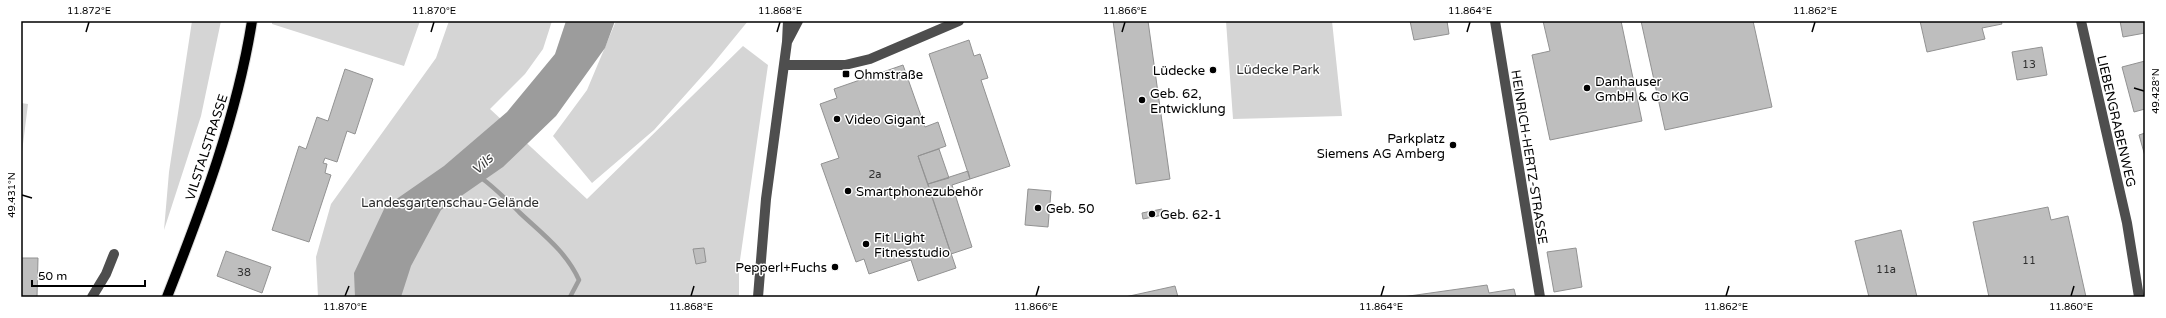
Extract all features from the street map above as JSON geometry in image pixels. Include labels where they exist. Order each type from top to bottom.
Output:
[{"type":"main road","name":"VILSTALSTRASSE","points":[[167,297],[198,215],[238,89],[252,21]]},
{"type":"street","points":[[758,297],[766,199],[787,42],[788,21]]},
{"type":"street","points":[[787,42],[798,21]]},
{"type":"street","points":[[784,65],[845,65],[864,61],[899,48],[959,21]]},
{"type":"street","name":"HEINRICH-HERTZ-STRASSE","points":[[1494,21],[1540,297]]},
{"type":"street","name":"LIEBENGRABENWEG","points":[[2081,21],[2127,223],[2139,297]]},
{"type":"street","points":[[92,297],[106,274],[114,254]]},
{"type":"green space","points":[[192,21],[221,21],[201,116],[164,230],[169,172]]},
{"type":"green space","points":[[272,21],[420,21],[404,66],[272,24]]},
{"type":"green space","name":"Landesgartenschau-Gelände","points":[[449,21],[552,21],[543,49],[525,74],[490,109],[587,199],[743,46],[768,65],[739,267],[739,297],[318,297],[316,257],[331,204],[436,58]]},
{"type":"green space","points":[[616,21],[748,21],[712,65],[654,130],[592,183],[553,136],[587,90]]},
{"type":"green space","name":"Lüdecke Park","points":[[1226,21],[1332,21],[1342,116],[1233,119]]},
{"type":"green space","points":[[21,103],[28,104],[21,160]]},
{"type":"water","name":"Vils","points":[[566,21],[615,21],[605,48],[556,116],[503,167],[441,210],[411,266],[401,297],[355,297],[354,273],[385,207],[444,166],[507,112],[555,54]]},
{"type":"building","name":"Geb. 62, Entwicklung","points":[[1113,21],[1148,21],[1170,179],[1136,184]]},
{"type":"building","points":[[1410,21],[1447,21],[1449,34],[1414,40]]},
{"type":"building","name":"Danhauser GmbH & Co KG","points":[[1543,21],[1621,21],[1642,121],[1550,140],[1532,55],[1550,51]]},
{"type":"building","points":[[1641,21],[1753,21],[1772,107],[1665,130]]},
{"type":"building","points":[[1920,21],[2001,21],[2002,24],[1982,28],[1985,39],[1927,52]]},
{"type":"building","points":[[2120,21],[2145,21],[2145,33],[2123,37]]},
{"type":"building","points":[[969,40],[974,56],[980,54],[988,78],[981,80],[1010,166],[970,179],[929,54]]},
{"type":"building","points":[[2042,47],[2047,75],[2017,80],[2012,52]]},
{"type":"building","points":[[2145,61],[2145,109],[2134,112],[2122,67]]},
{"type":"building","points":[[903,65],[925,127],[938,122],[946,146],[918,156],[956,268],[918,281],[911,260],[869,274],[864,259],[856,262],[821,164],[839,158],[820,104],[837,98],[834,89]]},
{"type":"building","points":[[345,69],[373,79],[355,134],[347,131],[337,162],[325,158],[323,163],[327,164],[325,173],[331,175],[309,242],[272,230],[299,146],[306,149],[317,117],[328,121]]},
{"type":"building","points":[[2145,133],[2145,156],[2139,135]]},
{"type":"building","points":[[939,149],[949,178],[928,184],[918,156]]},
{"type":"building","points":[[968,171],[970,179],[952,185],[972,247],[951,254],[928,184]]},
{"type":"building","name":"Geb. 50","points":[[1028,189],[1051,191],[1048,227],[1025,225]]},
{"type":"building","points":[[2048,207],[2051,220],[2068,216],[2086,297],[1989,297],[1973,222]]},
{"type":"building","name":"Geb. 62-1","points":[[1162,209],[1163,215],[1143,219],[1142,213]]},
{"type":"building","points":[[1901,230],[1917,297],[1869,297],[1855,241]]},
{"type":"building","points":[[704,248],[706,262],[696,264],[693,249]]},
{"type":"building","points":[[1576,248],[1582,287],[1554,292],[1547,252]]},
{"type":"building","points":[[226,251],[271,267],[262,293],[217,276]]},
{"type":"building","points":[[21,258],[38,258],[37,297],[21,297]]},
{"type":"building","points":[[1487,285],[1489,293],[1514,289],[1516,297],[1402,297]]},
{"type":"building","points":[[1175,286],[1178,297],[1125,297]]},
{"type":"waterway","name":"Vils","points":[[480,177],[500,193],[544,235],[567,260],[579,280],[570,297]]},
{"type":"place","name":"Lüdecke","points":[[1213,70]]},
{"type":"place","name":"Ohmstraße","points":[[846,74]]},
{"type":"place","name":"Danhauser GmbH & Co KG","points":[[1587,88]]},
{"type":"place","name":"Geb. 62, Entwicklung","points":[[1142,100]]},
{"type":"place","name":"Video Gigant","points":[[837,119]]},
{"type":"place","name":"Parkplatz Siemens AG Amberg","points":[[1453,145]]},
{"type":"place","name":"Smartphonezubehör","points":[[848,191]]},
{"type":"place","name":"Geb. 50","points":[[1038,208]]},
{"type":"place","name":"Geb. 62-1","points":[[1152,214]]},
{"type":"place","name":"Fit Light Fitnesstudio","points":[[866,244]]},
{"type":"place","name":"Pepperl+Fuchs","points":[[835,267]]}]
